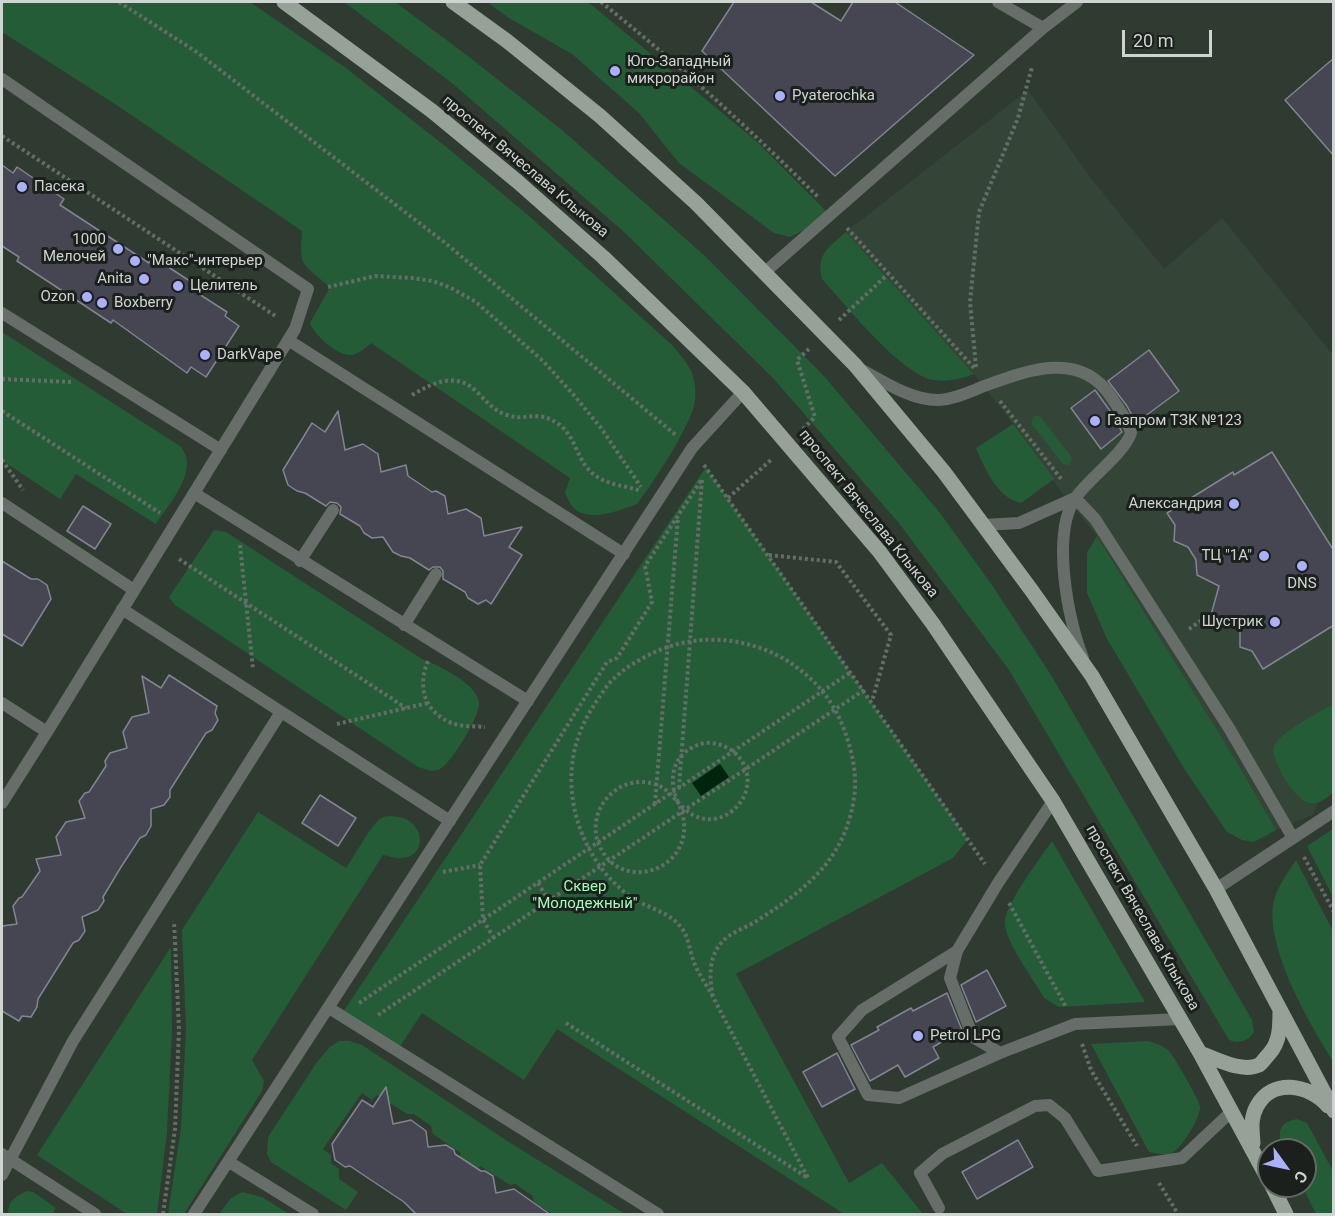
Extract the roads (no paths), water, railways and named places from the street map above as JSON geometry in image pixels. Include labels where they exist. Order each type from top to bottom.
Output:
[{"type":"main road","name":"проспект Вячеслава Клыкова","points":[[284,2],[432,111],[518,182],[603,257],[743,392],[879,551],[933,624],[1053,801],[1200,1053],[1257,1158]]},
{"type":"main road","points":[[453,2],[507,41],[600,116],[696,203],[855,365],[944,472],[1092,676],[1216,889],[1334,1112]]},
{"type":"main road","points":[[1200,1053],[1235,1065],[1247,1067],[1259,1064],[1274,1048],[1280,1030],[1280,1007]]},
{"type":"main road","points":[[1253,1150],[1251,1123],[1256,1108],[1265,1094],[1282,1087],[1302,1087],[1321,1098],[1334,1112]]},
{"type":"main road","points":[[1278,1198],[1286,1215]]},
{"type":"lane","points":[[998,2],[1043,28]]},
{"type":"lane","points":[[765,272],[1043,28],[1077,2]]},
{"type":"lane","points":[[2,80],[308,289],[292,334],[2,803]]},
{"type":"lane","points":[[2,313],[221,450]]},
{"type":"lane","points":[[292,334],[393,407],[624,554]]},
{"type":"lane","points":[[855,365],[879,379],[922,398],[938,400],[960,396],[1017,375],[1061,366],[1079,369],[1094,377],[1105,387],[1129,424],[1131,433],[1125,444],[1075,498],[1068,514],[1064,533],[1065,583],[1073,626],[1082,657],[1092,676]]},
{"type":"lane","points":[[194,1215],[693,448],[743,392]]},
{"type":"lane","points":[[194,493],[528,701]]},
{"type":"lane","points":[[983,525],[1019,523],[1075,498]]},
{"type":"lane","points":[[1075,498],[1095,519],[1228,728],[1293,838]]},
{"type":"lane","points":[[2,503],[134,590]]},
{"type":"lane","points":[[300,561],[333,510]]},
{"type":"lane","points":[[404,625],[436,574]]},
{"type":"lane","points":[[122,609],[450,821]]},
{"type":"lane","points":[[2,703],[47,732]]},
{"type":"lane","points":[[2,1175],[6,1157],[73,1041],[281,712]]},
{"type":"lane","points":[[1000,1053],[973,1037],[950,978],[957,951],[998,883],[1053,801]]},
{"type":"lane","points":[[1216,889],[1334,811]]},
{"type":"lane","points":[[957,951],[862,1010],[838,1037],[868,1095],[899,1098],[1000,1053],[1075,1024],[1180,1019]]},
{"type":"lane","points":[[329,1008],[658,1215]]},
{"type":"lane","points":[[939,1208],[920,1173],[942,1154],[1035,1106],[1049,1105],[1065,1119],[1098,1171],[1182,1158],[1232,1111]]},
{"type":"lane","points":[[6,1157],[95,1215]]},
{"type":"lane","points":[[228,1162],[313,1215]]},
{"type":"place","name":"Юго-Западный микрорайон","points":[[615,71]]},
{"type":"place","name":"Pyaterochka","points":[[780,96]]},
{"type":"place","name":"Пасека","points":[[22,187]]},
{"type":"place","name":"1000 Мелочей","points":[[118,249]]},
{"type":"place","name":"\"Макс\"-интерьер","points":[[135,261]]},
{"type":"place","name":"Anita","points":[[144,279]]},
{"type":"place","name":"Целитель","points":[[178,286]]},
{"type":"place","name":"Ozon","points":[[87,297]]},
{"type":"place","name":"Boxberry","points":[[102,303]]},
{"type":"place","name":"DarkVape","points":[[205,355]]},
{"type":"place","name":"Газпром ТЗК №123","points":[[1095,421]]},
{"type":"place","name":"Александрия","points":[[1234,504]]},
{"type":"place","name":"ТЦ \"1А\"","points":[[1264,556]]},
{"type":"place","name":"DNS","points":[[1302,566]]},
{"type":"place","name":"Шустрик","points":[[1275,622]]},
{"type":"place","name":"Petrol LPG","points":[[918,1036]]},
{"type":"park label","name":"Сквер \"Молодежный\"","points":[[585,896]]}]
